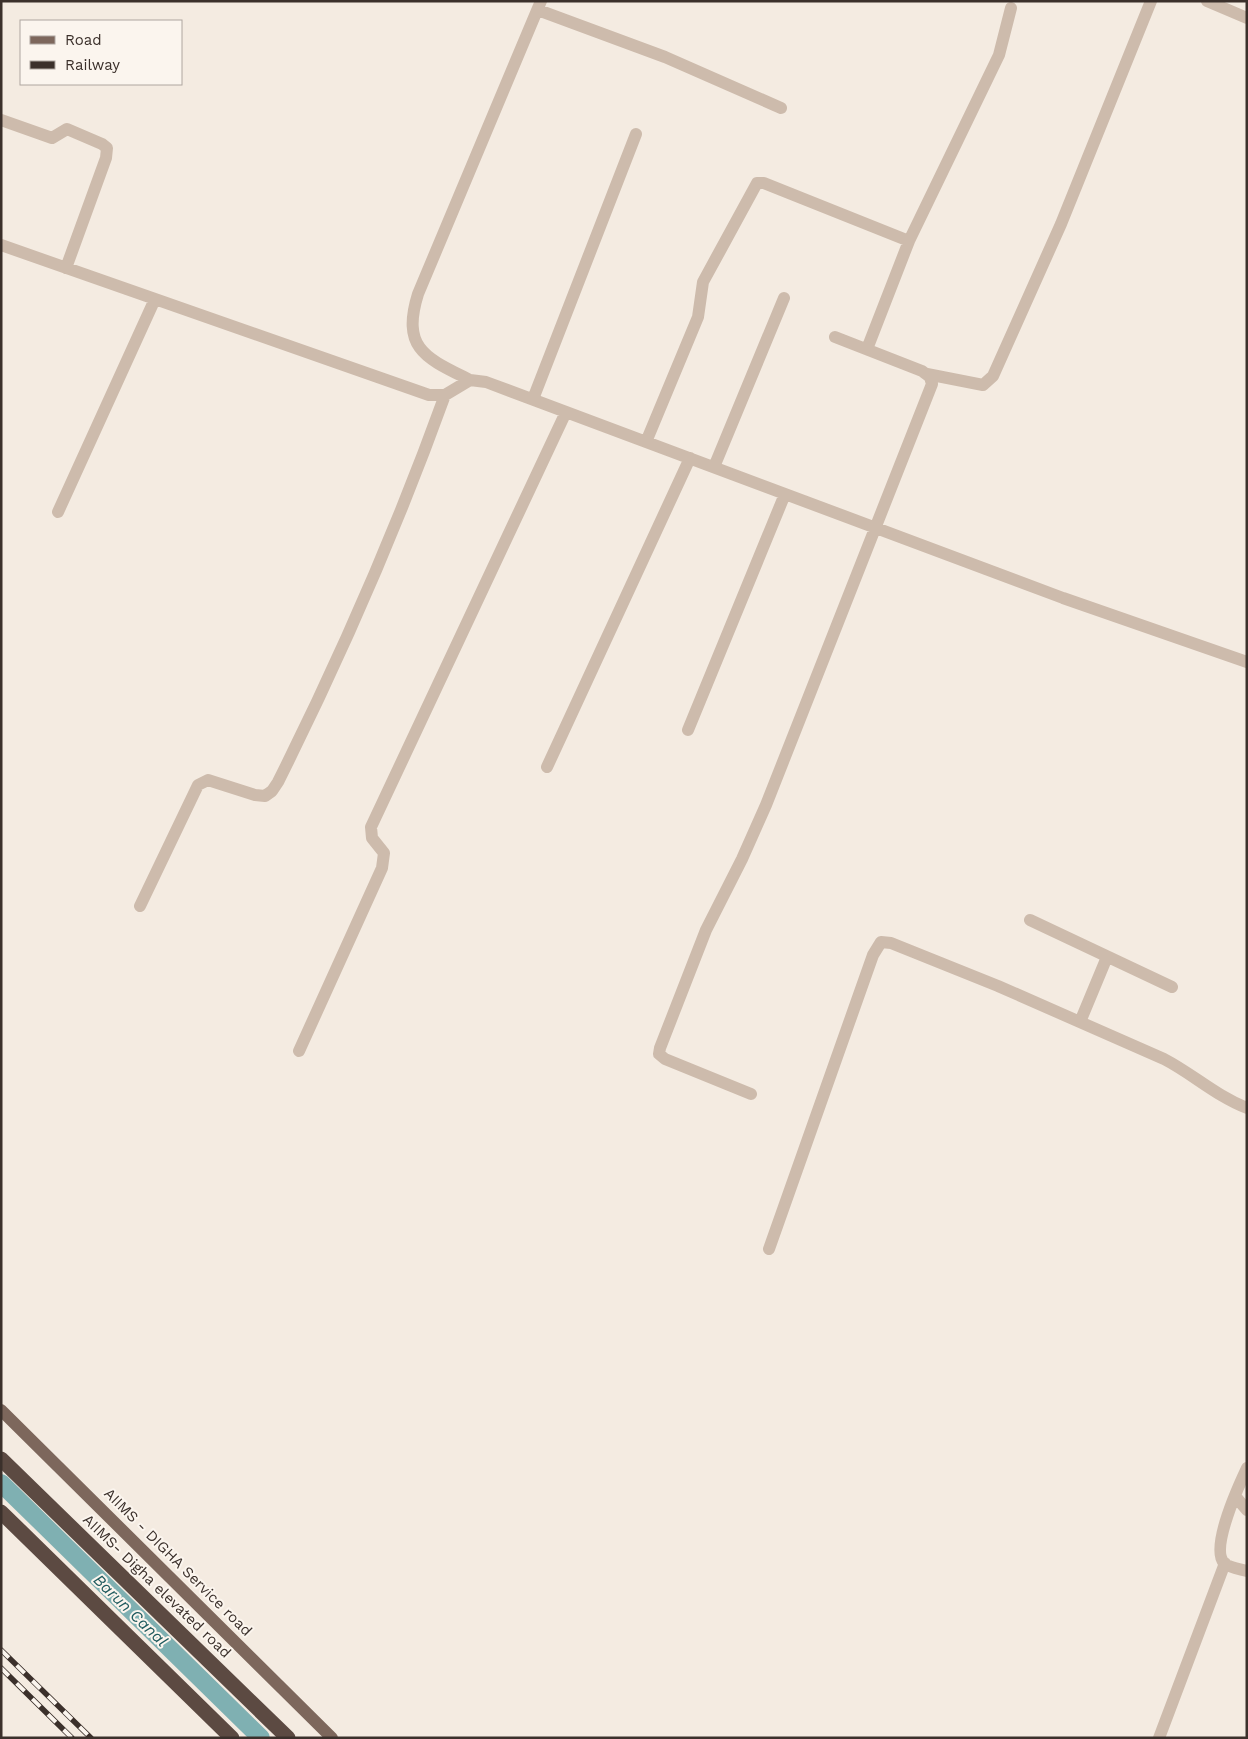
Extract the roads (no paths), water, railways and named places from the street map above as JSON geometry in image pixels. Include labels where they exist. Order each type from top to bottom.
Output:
[{"type":"highway","name":"AIIMS- Digha elevated road","points":[[1,1459],[288,1738]]},
{"type":"highway","points":[[1,1512],[232,1738]]},
{"type":"main road","name":"AIIMS - DIGHA Service road","points":[[1,1410],[332,1738]]},
{"type":"street","points":[[835,337],[927,374],[983,385],[993,376],[1061,224],[1151,1]]},
{"type":"street","points":[[1207,1],[1247,18]]},
{"type":"street","points":[[781,108],[665,57],[539,6],[412,311],[411,327],[418,348],[438,364],[470,380],[486,382],[1063,598],[1247,662]]},
{"type":"street","points":[[867,350],[909,241],[999,55],[1011,8]]},
{"type":"street","points":[[1,120],[52,138],[67,129],[107,148],[106,158],[66,268]]},
{"type":"street","points":[[533,400],[636,134]]},
{"type":"street","points":[[646,442],[698,317],[703,282],[757,182],[764,182],[909,241]]},
{"type":"street","points":[[1,245],[429,395],[445,395],[470,380]]},
{"type":"street","points":[[714,467],[784,298]]},
{"type":"street","points":[[58,512],[155,299]]},
{"type":"street","points":[[752,1094],[665,1059],[659,1051],[709,922],[742,859],[766,806],[877,528],[930,390],[932,381],[927,374]]},
{"type":"street","points":[[140,906],[198,785],[208,780],[255,795],[265,796],[272,791],[278,782],[318,702],[383,558],[445,395]]},
{"type":"street","points":[[299,1051],[382,868],[384,853],[372,838],[371,827],[566,412]]},
{"type":"street","points":[[547,767],[690,458]]},
{"type":"street","points":[[688,730],[785,494]]},
{"type":"street","points":[[1030,920],[1172,987]]},
{"type":"street","points":[[769,1249],[873,956],[881,942],[891,943],[980,978],[1171,1063],[1212,1091],[1247,1108]]},
{"type":"street","points":[[1080,1022],[1107,957]]},
{"type":"street","points":[[1247,1468],[1223,1531],[1221,1556],[1225,1563],[1247,1571]]},
{"type":"street","points":[[1235,1496],[1247,1510]]},
{"type":"street","points":[[1159,1738],[1225,1563]]},
{"type":"waterway","name":"Barun Canal","points":[[1,1483],[261,1738]]},
{"type":"railway","points":[[1,1650],[91,1738]]},
{"type":"railway","points":[[1,1668],[72,1738]]}]
